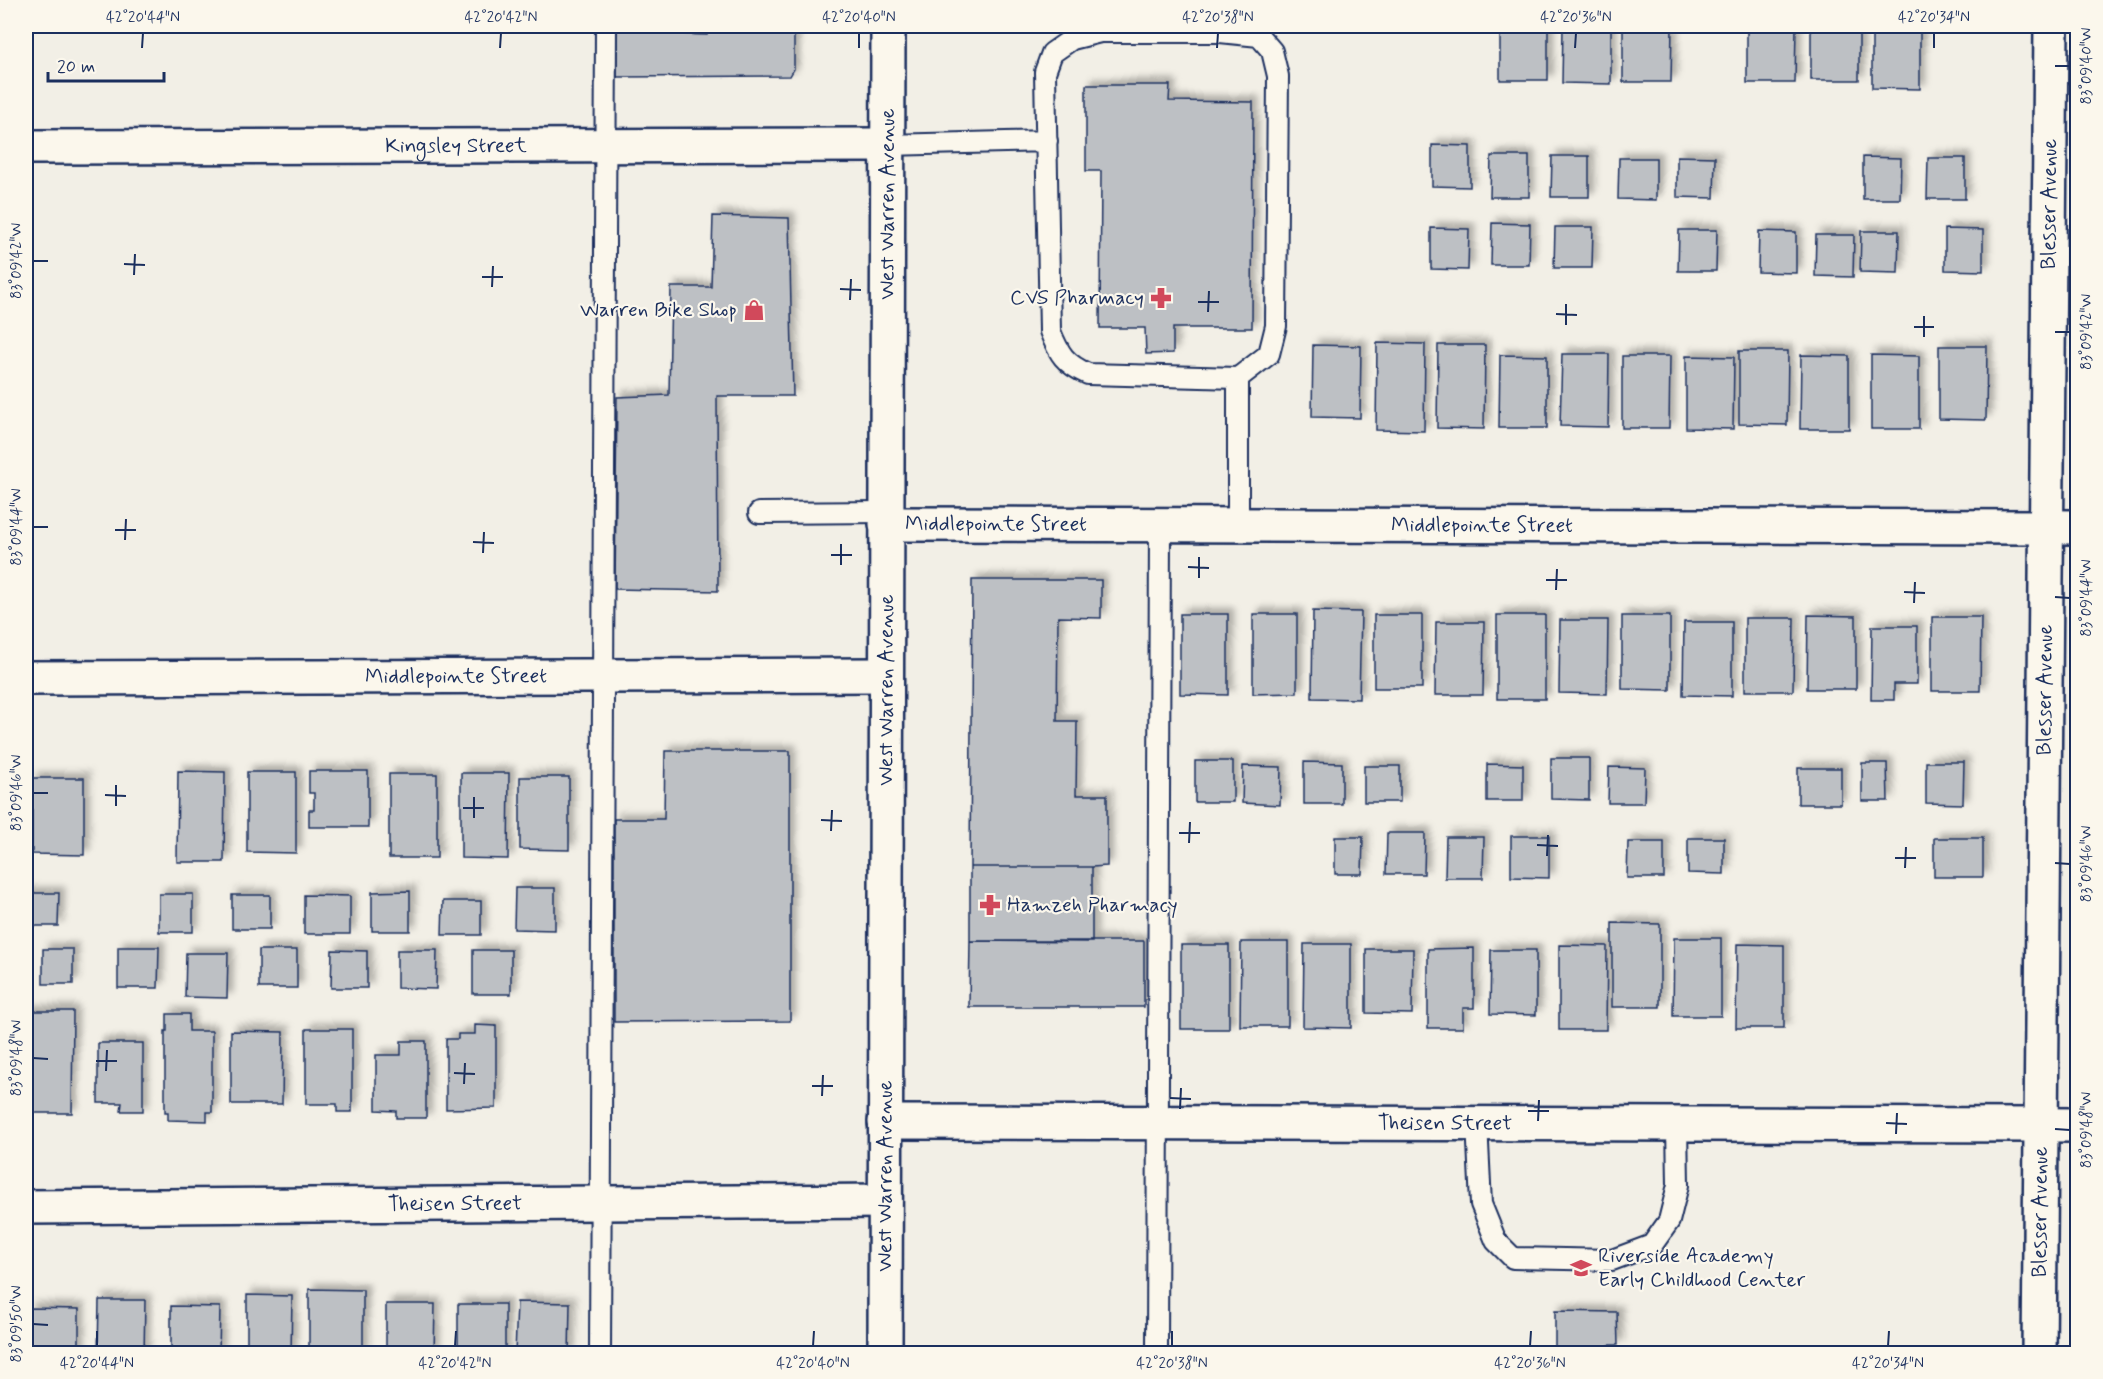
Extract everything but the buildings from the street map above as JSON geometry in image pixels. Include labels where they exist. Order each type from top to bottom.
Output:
[{"type":"street","name":"West Warren Avenue","points":[[885,1353],[888,26]]},
{"type":"street","name":"Blesser Avenue","points":[[2039,1353],[2040,1125],[2062,527],[2051,26]]},
{"type":"street","name":"Kingsley Street","points":[[26,147],[887,145]]},
{"type":"street","name":"Middlepointe Street","points":[[886,518],[1160,525],[2062,527]]},
{"type":"street","name":"Middlepointe Street","points":[[26,678],[886,675]]},
{"type":"street","name":"Theisen Street","points":[[885,1122],[2078,1125]]},
{"type":"street","name":"Theisen Street","points":[[26,1207],[885,1201]]},
{"type":"lane","points":[[600,1353],[606,26]]},
{"type":"lane","points":[[1219,29],[1259,36],[1272,51],[1278,76],[1276,326],[1269,354],[1238,378],[1088,374],[1072,367],[1058,350],[1050,331],[1047,141],[1045,72],[1052,53],[1072,39],[1100,32],[1219,29]]},
{"type":"lane","points":[[887,145],[1047,141]]},
{"type":"lane","points":[[1238,378],[1238,525]]},
{"type":"lane","points":[[759,513],[886,518]]},
{"type":"lane","points":[[1157,1353],[1160,525]]},
{"type":"lane","points":[[1477,1124],[1481,1204],[1496,1241],[1513,1258],[1612,1260],[1652,1245],[1669,1221],[1678,1185],[1677,1124]]},
{"type":"place","name":"CVS Pharmacy","points":[[1161,298]]},
{"type":"place","name":"Warren Bike Shop","points":[[754,310]]},
{"type":"place","name":"Hamzeh Pharmacy","points":[[990,905]]},
{"type":"place","name":"Riverside Academy Early Childhood Center","points":[[1581,1268]]}]
